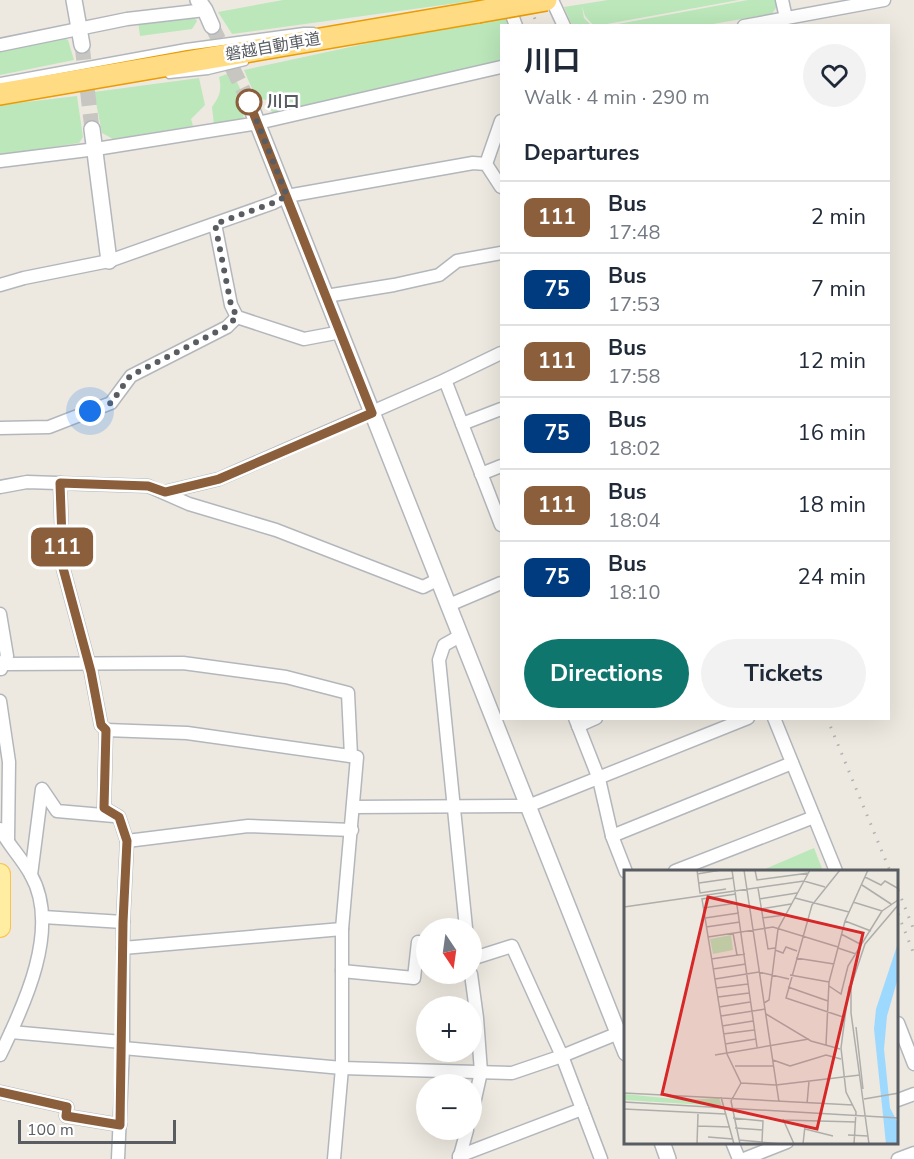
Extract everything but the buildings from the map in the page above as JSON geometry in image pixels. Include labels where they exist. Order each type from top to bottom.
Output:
[{"type":"highway","name":"磐越自動車道","points":[[0,94],[546,0]]},
{"type":"main road","points":[[0,874],[0,927]]},
{"type":"street","points":[[74,0],[82,45]]},
{"type":"street","points":[[506,0],[515,24]]},
{"type":"street","points":[[552,0],[563,24]]},
{"type":"street","points":[[782,0],[786,18]]},
{"type":"street","points":[[754,24],[884,0]]},
{"type":"street","points":[[0,45],[202,5],[212,26]]},
{"type":"street","points":[[0,161],[96,149],[258,123],[500,68]]},
{"type":"street","points":[[11,1032],[342,1068],[512,1073],[622,1032],[528,806],[249,102]]},
{"type":"street","points":[[486,164],[500,124]]},
{"type":"street","points":[[92,129],[109,261]]},
{"type":"street","points":[[0,285],[109,261],[287,196],[473,163],[486,164]]},
{"type":"street","points":[[486,164],[500,185]]},
{"type":"street","points":[[215,224],[231,305],[237,317],[304,339],[340,332]]},
{"type":"street","points":[[326,296],[439,275],[457,261],[500,253]]},
{"type":"street","points":[[0,428],[49,427],[111,403],[130,376],[226,327],[237,317]]},
{"type":"street","points":[[165,492],[219,479],[372,413],[500,353]]},
{"type":"street","points":[[445,380],[500,522]]},
{"type":"street","points":[[462,424],[500,409]]},
{"type":"street","points":[[481,474],[500,466]]},
{"type":"street","points":[[0,487],[27,482],[148,486],[189,504],[276,530],[423,587],[439,579]]},
{"type":"street","points":[[60,483],[63,568],[88,662],[101,725],[106,730],[187,733],[357,757],[342,929],[342,1068],[334,1159]]},
{"type":"street","points":[[448,605],[500,582]]},
{"type":"street","points":[[0,615],[7,656],[2,667],[88,662],[183,663],[286,677],[348,693],[351,756]]},
{"type":"street","points":[[460,636],[444,645],[439,660],[465,918]]},
{"type":"street","points":[[0,700],[9,762],[8,844]]},
{"type":"street","points":[[353,807],[528,806],[743,720]]},
{"type":"street","points":[[775,720],[836,870]]},
{"type":"street","points":[[577,722],[598,779],[612,836],[625,870]]},
{"type":"street","points":[[106,730],[104,808],[119,817],[127,841],[118,1159]]},
{"type":"street","points":[[612,836],[792,763]]},
{"type":"street","points":[[31,875],[42,789],[57,812],[119,817]]},
{"type":"street","points":[[679,870],[814,817]]},
{"type":"street","points":[[127,841],[248,826],[352,830]]},
{"type":"street","points":[[0,829],[31,875],[43,917],[39,953],[27,996],[0,1055]]},
{"type":"street","points":[[43,917],[123,922]]},
{"type":"street","points":[[123,948],[342,929]]},
{"type":"street","points":[[482,956],[512,946],[562,1056],[602,1159]]},
{"type":"street","points":[[342,971],[414,978],[416,960]]},
{"type":"street","points":[[472,984],[481,1072]]},
{"type":"street","points":[[900,1038],[914,1064]]},
{"type":"street","points":[[0,1092],[67,1107],[66,1116],[120,1125]]},
{"type":"street","points":[[899,1099],[914,1094]]},
{"type":"street","points":[[459,1158],[582,1109]]},
{"type":"street","points":[[459,1158],[464,1140]]},
{"type":"street","points":[[662,1144],[668,1159]]},
{"type":"street","points":[[732,1144],[739,1159]]},
{"type":"street","points":[[744,1159],[784,1144]]},
{"type":"street","points":[[898,1159],[914,1153]]},
{"type":"lane","points":[[324,46],[348,42],[400,25]]},
{"type":"lane","points":[[0,81],[186,47],[304,31],[346,34]]},
{"type":"lane","points":[[157,77],[208,70],[254,60]]},
{"type":"lane","points":[[95,78],[147,77]]},
{"type":"green space","points":[[283,0],[479,0],[232,34],[218,12]]},
{"type":"green space","points":[[608,0],[739,0],[607,24],[592,24],[585,16],[582,6],[584,18],[590,24],[572,24],[564,7]]},
{"type":"green space","points":[[748,0],[778,0],[778,5],[772,14],[713,24],[618,24]]},
{"type":"green space","points":[[192,14],[197,21],[192,29],[140,36],[138,21]]},
{"type":"green space","points":[[508,16],[512,24],[500,24],[500,63],[273,115],[267,100],[256,98],[244,70]]},
{"type":"green space","points":[[62,37],[68,40],[74,60],[0,75],[0,48]]},
{"type":"green space","points":[[232,72],[252,113],[243,114],[244,120],[214,125],[212,107],[220,93],[219,77]]},
{"type":"green space","points":[[199,78],[205,105],[191,119],[193,126],[113,139],[102,133],[94,92]]},
{"type":"green space","points":[[77,96],[83,137],[79,143],[0,155],[0,105]]},
{"type":"green space","points":[[814,848],[823,870],[762,870]]},
{"type":"tunnel","points":[[212,26],[249,102]]},
{"type":"tunnel","points":[[82,45],[92,129]]},
{"type":"railway","points":[[527,0],[537,24]]},
{"type":"railway","points":[[828,720],[890,870]]},
{"type":"railway","points":[[899,892],[914,930]]},
{"type":"railway","points":[[899,916],[914,954]]},
{"type":"bus line","name":"111","points":[[0,1092],[67,1107],[66,1116],[120,1125],[123,1048],[123,922],[127,841],[119,817],[104,808],[106,730],[101,725],[91,672],[63,568],[60,483],[148,486],[165,492],[219,479],[372,413],[249,102]]},
{"type":"place","name":"川口","points":[[249,102]]},
{"type":"route","points":[[90,411],[111,403],[130,376],[196,344],[226,327],[237,317],[231,305],[215,224],[287,196],[249,102]]}]
